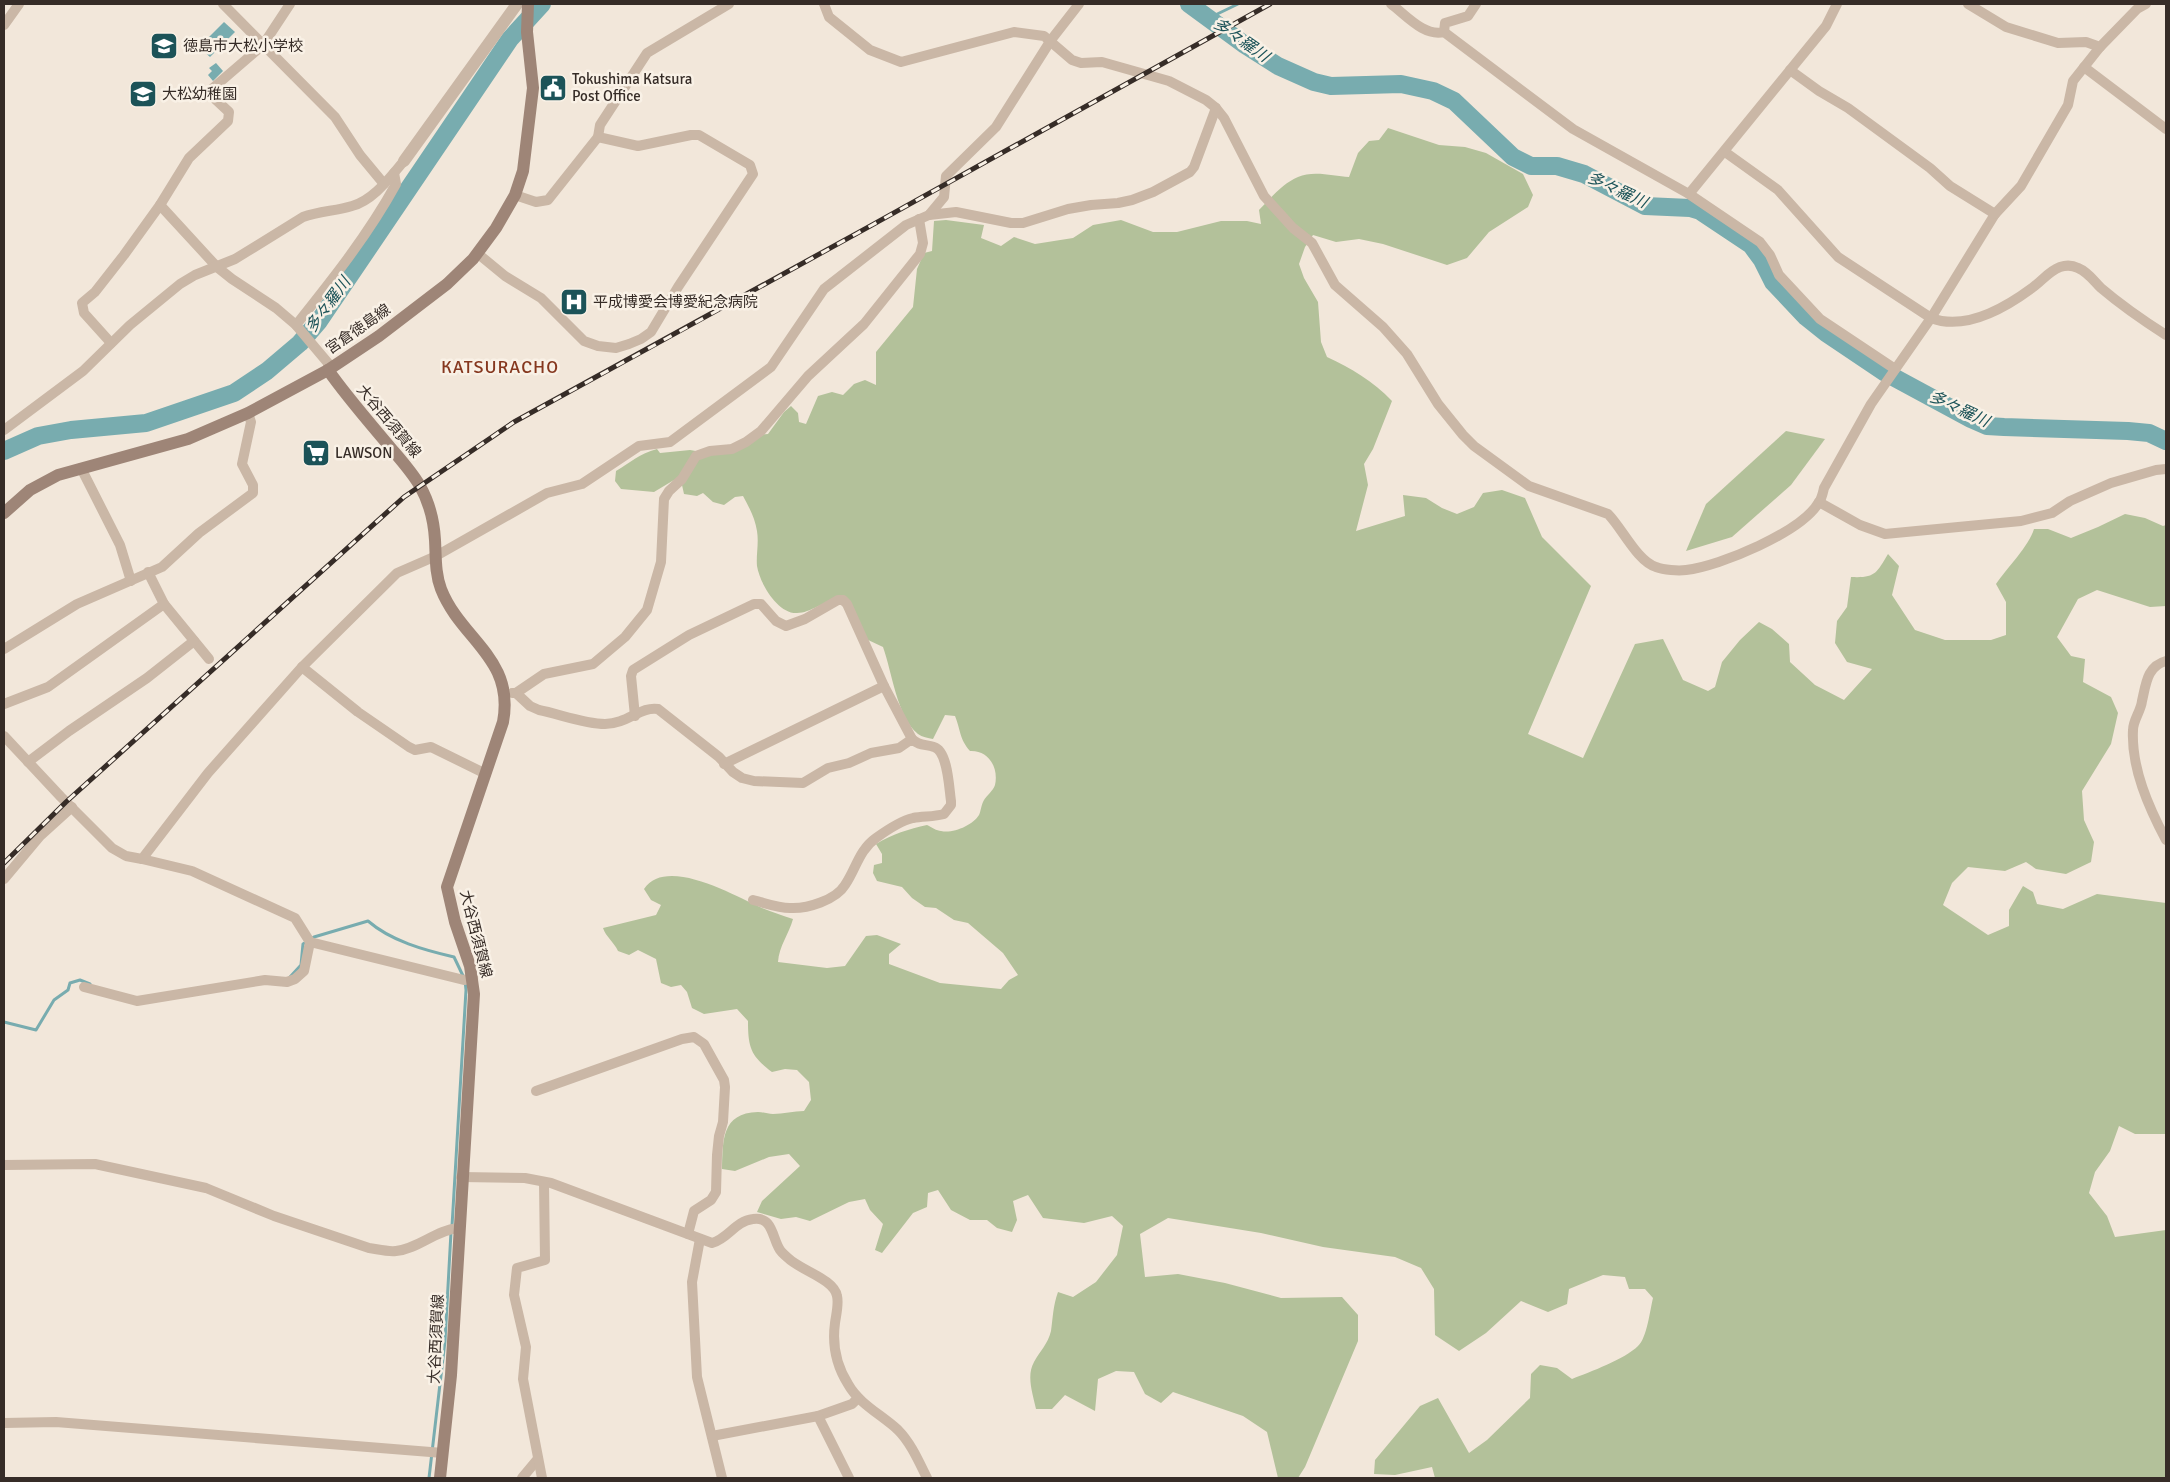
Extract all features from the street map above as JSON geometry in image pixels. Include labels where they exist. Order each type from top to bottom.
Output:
[{"type":"main road","name":"宮倉徳島線","points":[[4,513],[30,490],[58,475],[188,439],[248,414],[328,370],[379,336],[447,284],[477,253],[496,228],[515,195],[523,171],[533,88],[527,32],[528,4]]},
{"type":"main road","name":"大谷西須賀線","points":[[328,370],[420,486],[432,517],[437,575],[442,590],[453,609],[494,663],[502,681],[511,694],[447,887],[455,922],[473,978],[474,994],[458,1228],[451,1375],[440,1478]]},
{"type":"street","points":[[4,25],[19,4]]},
{"type":"street","points":[[223,4],[334,118],[360,155],[384,184]]},
{"type":"street","points":[[111,343],[84,313],[82,304],[107,278],[160,205],[189,158],[228,121],[229,112],[214,98],[213,88],[263,46],[290,4]]},
{"type":"street","points":[[4,430],[83,371],[111,343],[180,284],[195,275],[217,267],[251,250],[303,217],[364,202],[384,184],[404,161],[517,4]]},
{"type":"street","points":[[515,195],[536,202],[548,200],[598,137],[600,124],[647,53],[729,4]]},
{"type":"street","points":[[824,4],[828,17],[870,50],[901,62],[1014,32],[1044,36],[1072,60],[1102,62],[1169,81],[1206,100],[1224,118],[1264,196],[1293,228],[1312,243],[1335,285],[1383,327],[1407,354],[1438,404],[1474,446],[1529,486],[1608,514],[1618,523],[1628,540],[1644,559],[1655,567],[1684,571],[1711,565],[1745,552],[1801,521],[1819,502],[1824,488],[1871,404],[1930,318],[1995,214],[2021,186],[2068,105],[2073,81],[2100,47],[2138,9],[2146,4]]},
{"type":"street","points":[[912,739],[899,748],[871,753],[849,763],[828,768],[802,783],[749,780],[733,772],[719,757],[658,709],[646,709],[626,721],[606,724],[530,706],[511,694],[544,674],[593,664],[625,637],[638,622],[647,610],[659,570],[663,543],[664,499],[669,491],[682,479],[696,456],[710,451],[732,449],[761,431],[808,376],[864,324],[920,254],[923,243],[924,217],[944,197],[946,176],[996,127],[1050,40],[1079,4]]},
{"type":"street","points":[[1391,4],[1425,30],[1434,34],[1444,32],[1573,129],[1690,194],[1760,242],[1770,256],[1779,275],[1820,319],[1892,374]]},
{"type":"street","points":[[1444,32],[1445,23],[1468,16],[1476,4]]},
{"type":"street","points":[[1690,194],[1726,152],[1826,26],[1836,4]]},
{"type":"street","points":[[1968,4],[2006,27],[2058,43],[2086,42],[2100,47]]},
{"type":"street","points":[[2084,66],[2166,129]]},
{"type":"street","points":[[1790,70],[1819,91],[1848,108],[1930,168],[1950,186],[1995,214]]},
{"type":"street","points":[[142,859],[208,773],[302,668],[397,573],[436,556],[547,493],[582,484],[639,446],[670,442],[771,367],[824,289],[906,225],[924,217],[956,212],[1011,223],[1023,222],[1091,204],[1118,203],[1153,192],[1190,172],[1194,167],[1216,108]]},
{"type":"street","points":[[477,253],[505,276],[541,298],[584,341],[598,346],[616,348],[641,339],[650,332],[753,174],[753,169],[750,165],[699,135],[638,146],[598,137]]},
{"type":"street","points":[[1726,152],[1778,190],[1838,257],[1930,318],[1940,321],[1983,317],[1994,313],[2034,287],[2050,272],[2069,266],[2079,268],[2101,288],[2166,335]]},
{"type":"street","points":[[297,327],[382,209],[396,184],[394,173]]},
{"type":"street","points":[[944,197],[956,212]]},
{"type":"street","points":[[160,205],[217,267],[232,280],[276,308],[297,327],[328,363],[328,370]]},
{"type":"street","points":[[4,649],[77,604],[162,567],[200,533],[253,493],[254,485],[242,464],[251,422],[248,414]]},
{"type":"street","points":[[81,468],[120,545],[131,581]]},
{"type":"street","points":[[1819,502],[1860,525],[1885,534],[2021,522],[2052,513],[2070,501],[2111,483],[2166,469]]},
{"type":"street","points":[[148,572],[164,604],[209,659]]},
{"type":"street","points":[[635,716],[632,709],[631,676],[633,670],[689,635],[754,604],[761,604],[776,621],[786,626],[805,619],[838,600],[843,600],[847,604],[884,686],[912,739],[921,746],[935,747],[942,754],[950,801],[948,810],[938,816],[914,818],[875,838],[859,856],[845,886],[838,893],[828,898],[810,905],[791,908],[753,900]]},
{"type":"street","points":[[4,704],[48,687],[164,604]]},
{"type":"street","points":[[28,762],[69,731],[147,678],[194,641]]},
{"type":"street","points":[[2166,660],[2154,667],[2147,677],[2142,705],[2132,729],[2138,773],[2166,840]]},
{"type":"street","points":[[302,668],[409,748],[415,750],[431,747],[486,774]]},
{"type":"street","points":[[724,764],[884,686]]},
{"type":"street","points":[[4,736],[112,848],[126,856],[192,871],[295,918],[310,942],[304,970],[296,979],[287,982],[265,980],[137,1001],[84,988]]},
{"type":"street","points":[[4,879],[40,836],[72,807]]},
{"type":"street","points":[[310,942],[464,980],[473,978]]},
{"type":"street","points":[[536,1090],[682,1039],[694,1037],[704,1044],[724,1080],[723,1122],[718,1136],[716,1192],[711,1200],[694,1211],[688,1234]]},
{"type":"street","points":[[4,1165],[96,1164],[197,1186],[274,1216],[383,1251],[404,1249],[448,1229],[458,1228]]},
{"type":"street","points":[[462,1177],[526,1178],[544,1182],[712,1243],[722,1240],[741,1222],[755,1218],[765,1220],[771,1228],[780,1250],[790,1260],[834,1287],[838,1297],[833,1334],[834,1350],[848,1385],[858,1398],[903,1436],[927,1478]]},
{"type":"street","points":[[542,1478],[523,1379],[526,1347],[514,1295],[516,1268],[545,1260],[544,1182]]},
{"type":"street","points":[[700,1238],[692,1282],[697,1377],[722,1478]]},
{"type":"street","points":[[712,1436],[818,1416],[852,1404],[858,1398]]},
{"type":"street","points":[[818,1416],[849,1478]]},
{"type":"street","points":[[4,1423],[56,1422],[443,1453]]},
{"type":"street","points":[[522,1478],[538,1460]]},
{"type":"green space","points":[[1388,128],[1439,145],[1465,147],[1486,153],[1523,174],[1533,195],[1528,207],[1489,232],[1467,258],[1447,265],[1383,244],[1359,239],[1336,242],[1313,235],[1305,247],[1299,264],[1304,278],[1318,302],[1321,342],[1327,357],[1361,376],[1392,401],[1373,449],[1364,464],[1368,485],[1356,531],[1405,516],[1403,495],[1426,498],[1442,508],[1457,514],[1474,507],[1483,493],[1502,490],[1525,498],[1542,537],[1591,586],[1528,734],[1583,758],[1635,644],[1663,639],[1683,680],[1708,691],[1715,687],[1722,662],[1740,640],[1759,622],[1772,629],[1789,644],[1790,662],[1815,685],[1844,700],[1872,669],[1847,662],[1835,643],[1837,621],[1847,607],[1851,577],[1865,577],[1874,573],[1888,554],[1899,566],[1892,595],[1915,630],[1945,640],[1991,640],[2006,635],[2006,602],[1996,584],[2023,550],[2034,529],[2048,529],[2071,538],[2125,514],[2145,518],[2163,526],[2166,525],[2166,606],[2150,607],[2097,590],[2078,599],[2057,637],[2071,656],[2085,659],[2083,682],[2111,697],[2118,713],[2111,744],[2082,791],[2084,820],[2094,842],[2091,862],[2066,874],[2036,869],[2026,862],[2005,871],[1968,867],[1952,883],[1943,905],[1988,935],[2009,926],[2009,910],[2023,886],[2033,892],[2037,904],[2063,909],[2097,894],[2166,903],[2166,1134],[2135,1134],[2119,1126],[2110,1151],[2095,1172],[2089,1193],[2107,1216],[2115,1237],[2166,1230],[2166,1478],[1435,1478],[1432,1467],[1395,1475],[1374,1474],[1375,1460],[1420,1406],[1438,1398],[1469,1453],[1487,1440],[1530,1398],[1531,1374],[1540,1365],[1557,1368],[1572,1379],[1625,1356],[1638,1346],[1644,1337],[1653,1298],[1645,1289],[1629,1289],[1625,1277],[1603,1275],[1569,1289],[1567,1304],[1548,1312],[1521,1301],[1486,1333],[1459,1351],[1435,1335],[1434,1289],[1421,1268],[1395,1257],[1323,1247],[1261,1233],[1168,1218],[1140,1234],[1145,1277],[1178,1274],[1225,1283],[1281,1298],[1342,1297],[1358,1315],[1358,1341],[1305,1467],[1298,1478],[1278,1478],[1267,1432],[1243,1416],[1173,1392],[1161,1403],[1145,1394],[1134,1372],[1116,1371],[1098,1379],[1095,1411],[1065,1395],[1052,1409],[1036,1409],[1031,1385],[1032,1367],[1050,1336],[1058,1292],[1073,1297],[1096,1282],[1117,1255],[1123,1226],[1112,1216],[1084,1223],[1043,1218],[1028,1195],[1013,1201],[1017,1220],[1012,1232],[997,1228],[987,1220],[970,1220],[951,1210],[938,1190],[928,1193],[927,1207],[913,1213],[882,1253],[875,1250],[883,1224],[870,1210],[865,1199],[849,1202],[810,1221],[796,1217],[781,1219],[757,1212],[762,1201],[800,1166],[789,1154],[769,1157],[735,1171],[722,1169],[726,1130],[737,1117],[758,1112],[777,1114],[804,1111],[811,1100],[809,1082],[797,1070],[785,1069],[772,1072],[759,1061],[750,1045],[748,1021],[737,1009],[704,1014],[692,1008],[687,992],[681,985],[671,987],[661,983],[656,959],[638,950],[629,955],[618,951],[603,928],[656,915],[661,905],[651,900],[644,889],[654,880],[668,876],[683,877],[717,887],[764,909],[793,919],[780,951],[778,962],[827,968],[845,966],[866,936],[877,935],[901,944],[889,954],[889,964],[940,983],[1001,989],[1009,980],[1018,975],[1003,953],[968,923],[954,920],[936,908],[925,907],[912,898],[902,887],[877,881],[873,873],[874,865],[882,863],[882,854],[876,844],[901,832],[927,825],[946,832],[968,825],[979,815],[984,800],[995,785],[996,778],[991,761],[982,753],[970,751],[966,746],[955,716],[945,715],[933,739],[918,734],[911,726],[900,706],[883,647],[866,639],[840,599],[797,613],[783,609],[771,597],[762,581],[757,566],[758,540],[756,526],[743,496],[735,497],[724,505],[713,502],[703,493],[697,496],[684,494],[682,485],[674,480],[654,492],[621,489],[615,481],[616,471],[640,456],[657,449],[660,453],[690,450],[707,453],[757,435],[768,434],[784,412],[791,406],[798,413],[799,422],[806,424],[818,396],[832,392],[843,395],[854,384],[865,380],[876,385],[876,352],[913,307],[917,269],[924,253],[932,251],[934,221],[946,220],[984,225],[981,238],[1001,246],[1014,237],[1035,244],[1073,238],[1093,225],[1121,220],[1153,232],[1177,232],[1221,221],[1247,221],[1261,224],[1259,210],[1287,183],[1298,177],[1310,174],[1349,177],[1358,153],[1369,141],[1379,140]]},
{"type":"green space","points":[[1786,431],[1825,439],[1791,485],[1732,537],[1686,551],[1706,504]]},
{"type":"water","points":[[224,22],[235,32],[210,57],[199,47]]},
{"type":"water","points":[[216,63],[223,71],[213,81],[208,75],[212,71],[209,68]]},
{"type":"waterway","name":"多々羅川","points":[[4,451],[38,436],[71,430],[146,423],[234,393],[267,371],[300,343],[319,321],[510,39],[542,4]]},
{"type":"waterway","name":"多々羅川","points":[[1189,4],[1245,45],[1278,66],[1314,82],[1331,86],[1401,84],[1433,91],[1454,101],[1513,157],[1531,166],[1557,166],[1584,174],[1645,206],[1690,208],[1700,211],[1751,245],[1762,260],[1773,282],[1806,317],[1826,333],[1884,372],[1971,419],[1987,426],[2149,433],[2166,441]]},
{"type":"waterway","points":[[1209,18],[1238,4]]},
{"type":"waterway","points":[[290,977],[301,965],[303,944],[314,937],[368,921],[397,939],[420,948],[454,957],[465,980],[466,990],[452,1226]]},
{"type":"waterway","points":[[4,1022],[36,1030],[54,1000],[68,990],[70,983],[80,980],[90,984]]},
{"type":"waterway","points":[[429,1478],[445,1341],[451,1232]]},
{"type":"railway","points":[[4,863],[66,802],[404,497],[514,422],[1270,4]]},
{"type":"place","name":"徳島市大松小学校","points":[[164,46]]},
{"type":"place","name":"Tokushima Katsura Post Office","points":[[553,88]]},
{"type":"place","name":"大松幼稚園","points":[[143,94]]},
{"type":"place","name":"平成博愛会博愛紀念病院","points":[[574,302]]},
{"type":"place","name":"LAWSON","points":[[316,453]]},
{"type":"district","name":"KATSURACHO","points":[[500,367]]}]
